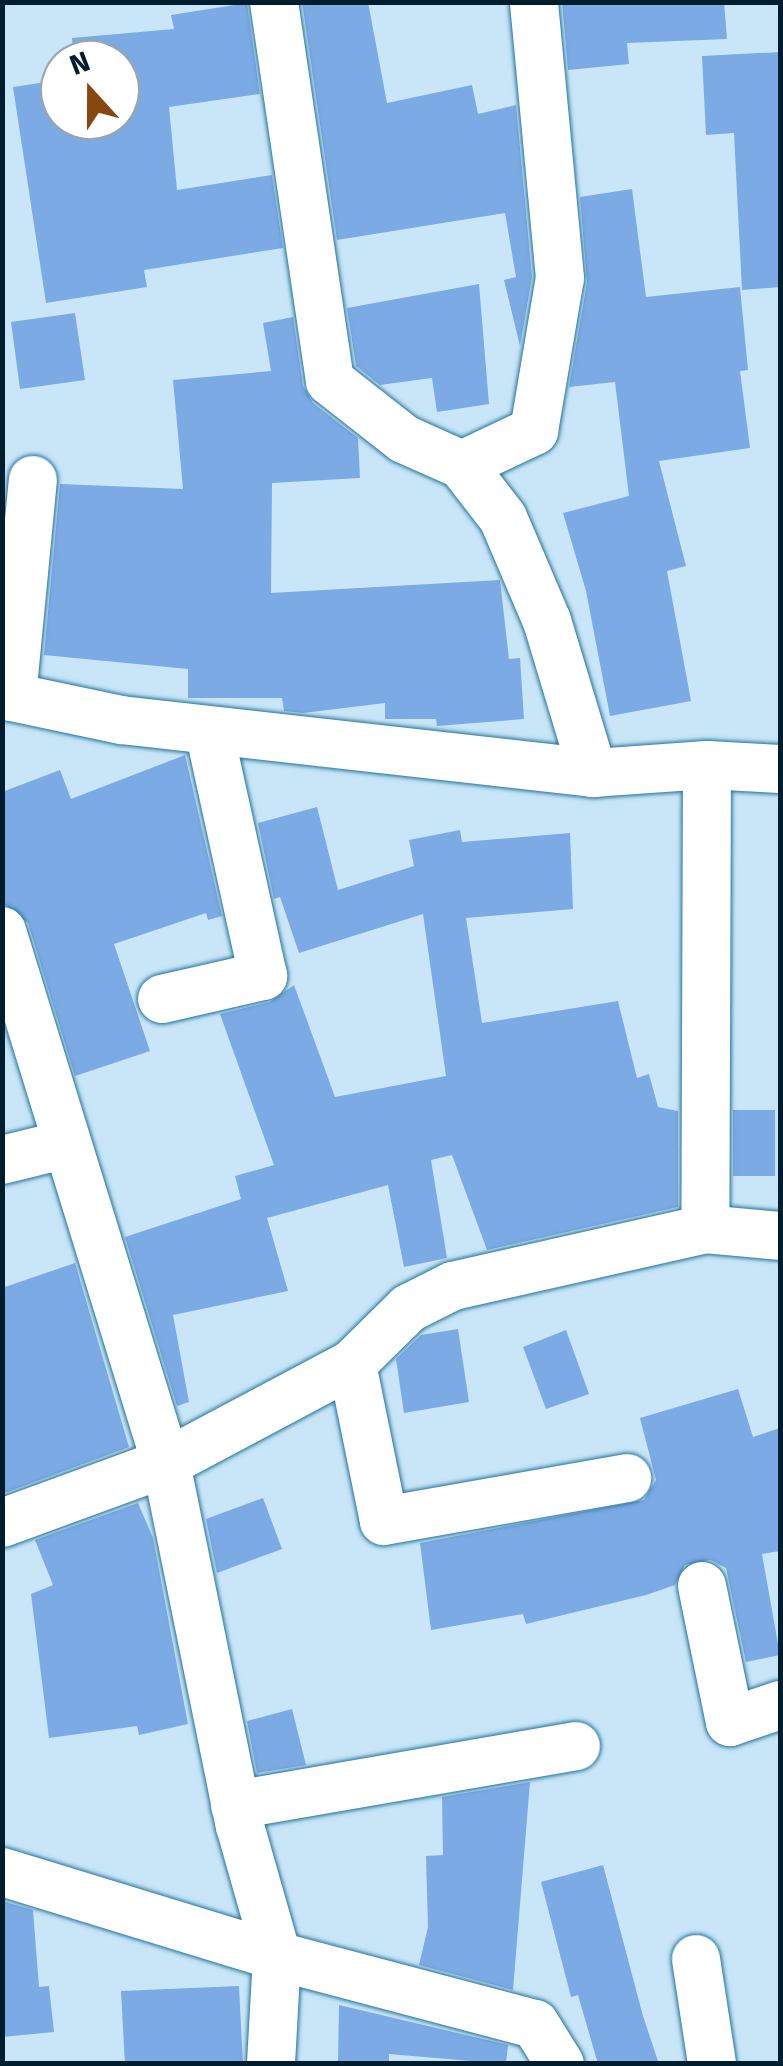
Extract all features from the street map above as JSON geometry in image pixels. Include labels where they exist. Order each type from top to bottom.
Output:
[{"type":"street","points":[[274,2],[330,381],[404,438],[462,465],[503,518],[540,604],[593,773]]},
{"type":"street","points":[[462,465],[534,432],[560,278],[534,2]]},
{"type":"street","points":[[33,480],[7,696],[209,731],[593,773],[707,765],[780,769]]},
{"type":"street","points":[[162,1000],[263,976],[209,731]]},
{"type":"street","points":[[706,1229],[707,765]]},
{"type":"street","points":[[2,931],[166,1464],[236,1805],[276,1956],[271,2064]]},
{"type":"street","points":[[2,1160],[68,1144]]},
{"type":"street","points":[[2,1523],[166,1464],[352,1364],[408,1308],[453,1286],[706,1229],[780,1236]]},
{"type":"street","points":[[352,1364],[384,1521],[626,1478]]},
{"type":"street","points":[[702,1586],[730,1722],[780,1705]]},
{"type":"street","points":[[236,1805],[576,1746]]},
{"type":"street","points":[[2,1872],[276,1956],[535,2024],[560,2064]]},
{"type":"street","points":[[696,1959],[712,2064]]},
{"type":"building","points":[[302,2],[368,2],[387,103],[472,85],[478,114],[516,105],[532,277],[520,346],[504,280],[516,277],[505,213],[337,240]]},
{"type":"building","points":[[562,2],[724,2],[727,39],[627,43],[629,64],[568,70]]},
{"type":"building","points":[[247,3],[260,94],[169,107],[177,190],[272,175],[283,248],[144,270],[147,287],[46,303],[13,87],[40,83],[40,140],[140,140],[140,40],[72,38],[174,29],[171,15]]},
{"type":"building","points":[[780,52],[780,287],[742,290],[734,133],[706,135],[702,56]]},
{"type":"building","points":[[632,189],[646,297],[740,287],[748,370],[740,371],[750,448],[659,461],[686,566],[667,571],[691,701],[610,716],[586,591],[563,513],[629,496],[615,382],[569,387],[587,282],[580,197]]},
{"type":"building","points":[[479,284],[489,404],[437,412],[432,378],[380,385],[356,366],[347,308]]},
{"type":"building","points":[[75,313],[85,380],[20,389],[11,322]]},
{"type":"building","points":[[293,317],[303,386],[313,403],[358,438],[360,478],[272,483],[271,593],[500,580],[509,659],[520,658],[524,719],[437,726],[436,719],[385,719],[385,703],[303,713],[284,711],[282,698],[188,698],[188,669],[44,655],[60,484],[183,489],[173,380],[271,371],[263,323]]},
{"type":"building","points":[[185,755],[222,916],[208,920],[206,913],[114,944],[150,1051],[75,1076],[28,923],[2,902],[2,792],[60,770],[71,799]]},
{"type":"building","points":[[317,807],[338,890],[414,866],[409,840],[460,830],[462,842],[570,833],[573,909],[466,918],[482,1023],[618,1001],[637,1078],[649,1074],[658,1107],[678,1111],[678,1207],[487,1250],[452,1155],[431,1160],[447,1258],[404,1267],[388,1185],[267,1218],[288,1291],[173,1315],[189,1402],[177,1406],[125,1237],[241,1199],[235,1176],[274,1165],[220,1014],[270,1002],[294,985],[335,1097],[446,1076],[423,914],[299,953],[280,897],[274,899],[258,823]]},
{"type":"building","points":[[733,1110],[775,1110],[775,1176],[733,1176]]},
{"type":"building","points":[[75,1263],[129,1447],[2,1494],[2,1288]]},
{"type":"building","points":[[458,1329],[469,1402],[404,1413],[396,1359],[421,1335]]},
{"type":"building","points":[[566,1330],[589,1394],[546,1409],[523,1347]]},
{"type":"building","points":[[738,1389],[753,1437],[780,1428],[780,1551],[762,1554],[780,1655],[746,1662],[726,1568],[710,1560],[685,1565],[675,1585],[646,1595],[526,1624],[523,1614],[431,1630],[420,1543],[644,1500],[656,1480],[640,1418]]},
{"type":"building","points":[[263,1498],[282,1549],[217,1573],[206,1519]]},
{"type":"building","points":[[138,1503],[153,1538],[188,1724],[139,1735],[137,1726],[49,1738],[31,1594],[53,1585],[35,1540]]},
{"type":"building","points":[[292,1709],[306,1765],[257,1773],[247,1721]]},
{"type":"building","points":[[530,1782],[513,1990],[419,1965],[428,1927],[426,1856],[443,1855],[442,1797]]},
{"type":"building","points":[[603,1865],[659,2064],[598,2064],[578,1995],[571,1997],[541,1882]]},
{"type":"building","points":[[2,1901],[33,1910],[39,1987],[49,1986],[54,2032],[2,2037]]},
{"type":"building","points":[[239,1986],[243,2064],[125,2064],[121,1991]]},
{"type":"building","points":[[339,2005],[508,2045],[506,2064],[389,2054],[389,2064],[338,2064]]}]
